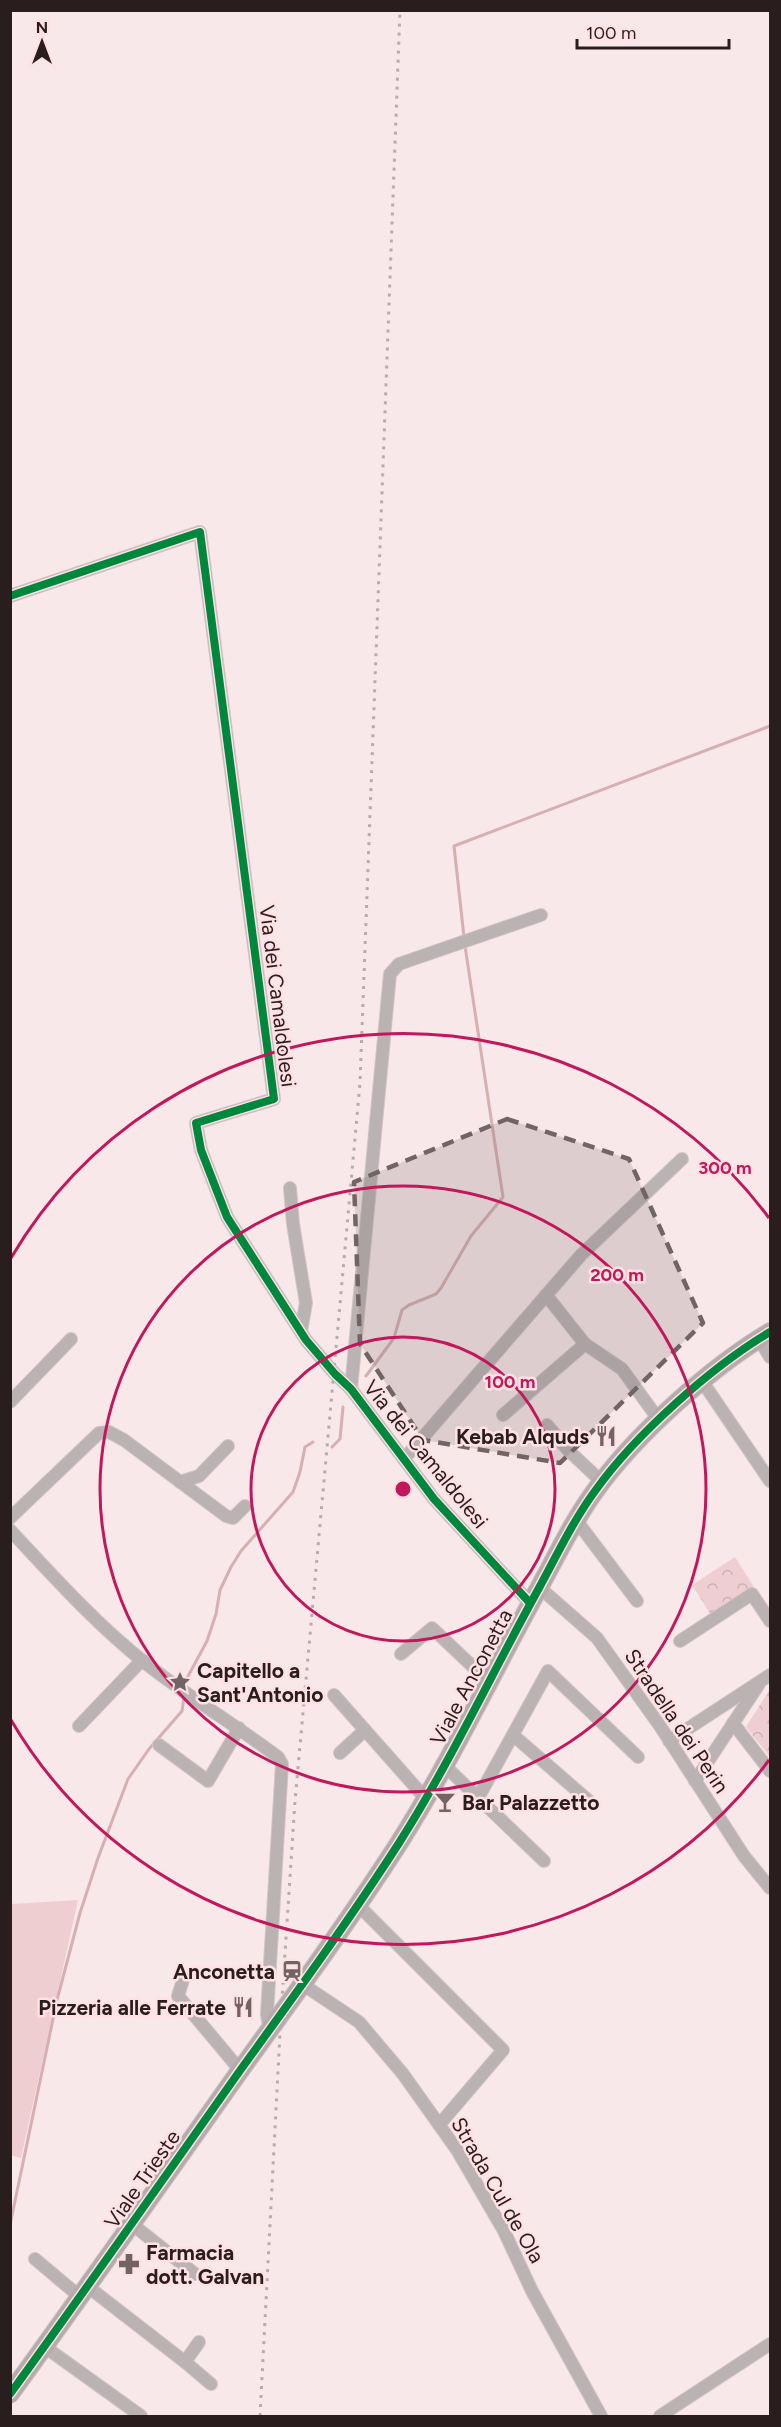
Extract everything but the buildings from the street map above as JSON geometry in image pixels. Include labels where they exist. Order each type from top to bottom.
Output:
[{"type":"main road","name":"Viale Anconetta","points":[[302,1984],[358,1905],[446,1766],[576,1520],[602,1482],[659,1420],[702,1381],[765,1336]]},
{"type":"main road","name":"Viale Trieste","points":[[10,2394],[133,2225],[302,1984]]},
{"type":"street","name":"Via dei Camaldolesi","points":[[10,596],[200,532],[274,1099],[196,1123],[201,1150],[227,1217],[301,1331],[335,1374],[351,1389],[434,1499],[535,1595]]},
{"type":"street","name":"Via dei Camaldolesi","points":[[351,1389],[390,974],[399,964],[541,915]]},
{"type":"street","name":"Via dei Camaldolesi","points":[[404,1459],[581,1255],[682,1159]]},
{"type":"street","points":[[290,1188],[293,1224],[306,1303],[301,1331]]},
{"type":"street","points":[[546,1294],[585,1344],[622,1369],[659,1420]]},
{"type":"street","points":[[765,1336],[771,1357]]},
{"type":"street","points":[[10,1402],[71,1339]]},
{"type":"street","points":[[503,1415],[585,1344]]},
{"type":"street","points":[[702,1381],[771,1481]]},
{"type":"street","points":[[547,1425],[568,1450],[602,1482]]},
{"type":"street","points":[[10,1518],[99,1433],[110,1432],[226,1516],[233,1518],[245,1506]]},
{"type":"street","points":[[180,1482],[200,1476],[228,1446]]},
{"type":"street","points":[[576,1520],[637,1601]]},
{"type":"street","points":[[10,1530],[87,1612],[142,1660],[177,1687],[239,1728],[278,1757],[282,1764],[267,2014],[268,2021],[273,2026]]},
{"type":"street","points":[[680,1641],[752,1594],[771,1621]]},
{"type":"street","name":"Stradella dei Perin","points":[[535,1595],[597,1638],[669,1741],[744,1856],[771,1888]]},
{"type":"street","name":"Viale Anconetta","points":[[401,1654],[432,1628],[489,1682]]},
{"type":"street","points":[[79,1726],[142,1660]]},
{"type":"street","points":[[478,1798],[548,1671],[638,1757]]},
{"type":"street","points":[[669,1741],[766,1678]]},
{"type":"street","points":[[695,1781],[766,1678]]},
{"type":"street","points":[[334,1695],[426,1799]]},
{"type":"street","points":[[733,1723],[771,1771]]},
{"type":"street","points":[[159,1745],[208,1781],[239,1728]]},
{"type":"street","points":[[340,1753],[365,1730]]},
{"type":"street","points":[[513,1735],[589,1801]]},
{"type":"street","points":[[446,1766],[544,1861]]},
{"type":"street","points":[[358,1905],[503,2050],[440,2126]]},
{"type":"street","points":[[183,1980],[178,1996],[240,2070]]},
{"type":"street","name":"Strada Cul de Ola","points":[[302,1984],[359,2022],[402,2074],[458,2150],[504,2231],[532,2290],[601,2416]]},
{"type":"street","name":"Viale Trieste","points":[[133,2225],[195,2274]]},
{"type":"street","points":[[35,2259],[185,2362],[211,2384]]},
{"type":"street","points":[[185,2362],[199,2342]]},
{"type":"street","points":[[660,2416],[771,2344]]},
{"type":"street","points":[[45,2347],[140,2416]]},
{"type":"highlighted area","points":[[507,1119],[629,1159],[703,1323],[560,1463],[423,1440],[360,1344],[354,1182]]},
{"type":"green space","points":[[735,1557],[754,1587],[711,1615],[692,1585]]},
{"type":"green space","points":[[770,1689],[770,1757],[746,1727]]},
{"type":"green space","points":[[78,1900],[21,2158],[10,2155],[11,1904]]},
{"type":"waterway","points":[[464,937],[454,846],[770,726]]},
{"type":"waterway","points":[[366,1376],[394,1338],[402,1310],[436,1294],[471,1236],[503,1197],[465,946]]},
{"type":"waterway","points":[[332,1447],[340,1439],[343,1407]]},
{"type":"waterway","points":[[186,1680],[207,1641],[216,1614],[220,1590],[231,1567],[241,1551],[293,1492],[305,1447],[313,1442]]},
{"type":"waterway","points":[[10,2225],[57,2000],[80,1913],[98,1858],[128,1779],[149,1749],[182,1711],[184,1697]]},
{"type":"railway","points":[[260,2416],[281,2014],[295,1801],[360,1083],[400,10]]},
{"type":"cycle path","points":[[10,596],[200,532],[274,1099],[196,1123],[201,1150],[227,1217],[306,1340],[351,1389],[434,1499],[530,1603]]},
{"type":"cycle path","points":[[10,2394],[323,1955],[399,1843],[454,1749],[565,1538],[595,1491],[631,1447],[675,1404],[723,1364],[770,1332]]},
{"type":"place","name":"Kebab Alquds","points":[[606,1436]]},
{"type":"place","name":"Capitello a Sant'Antonio","points":[[180,1682]]},
{"type":"place","name":"Bar Palazzetto","points":[[445,1802]]},
{"type":"place","name":"Anconetta","points":[[292,1971]]},
{"type":"place","name":"Pizzeria alle Ferrate","points":[[243,2007]]},
{"type":"place","name":"Farmacia dott. Galvan","points":[[129,2264]]}]
